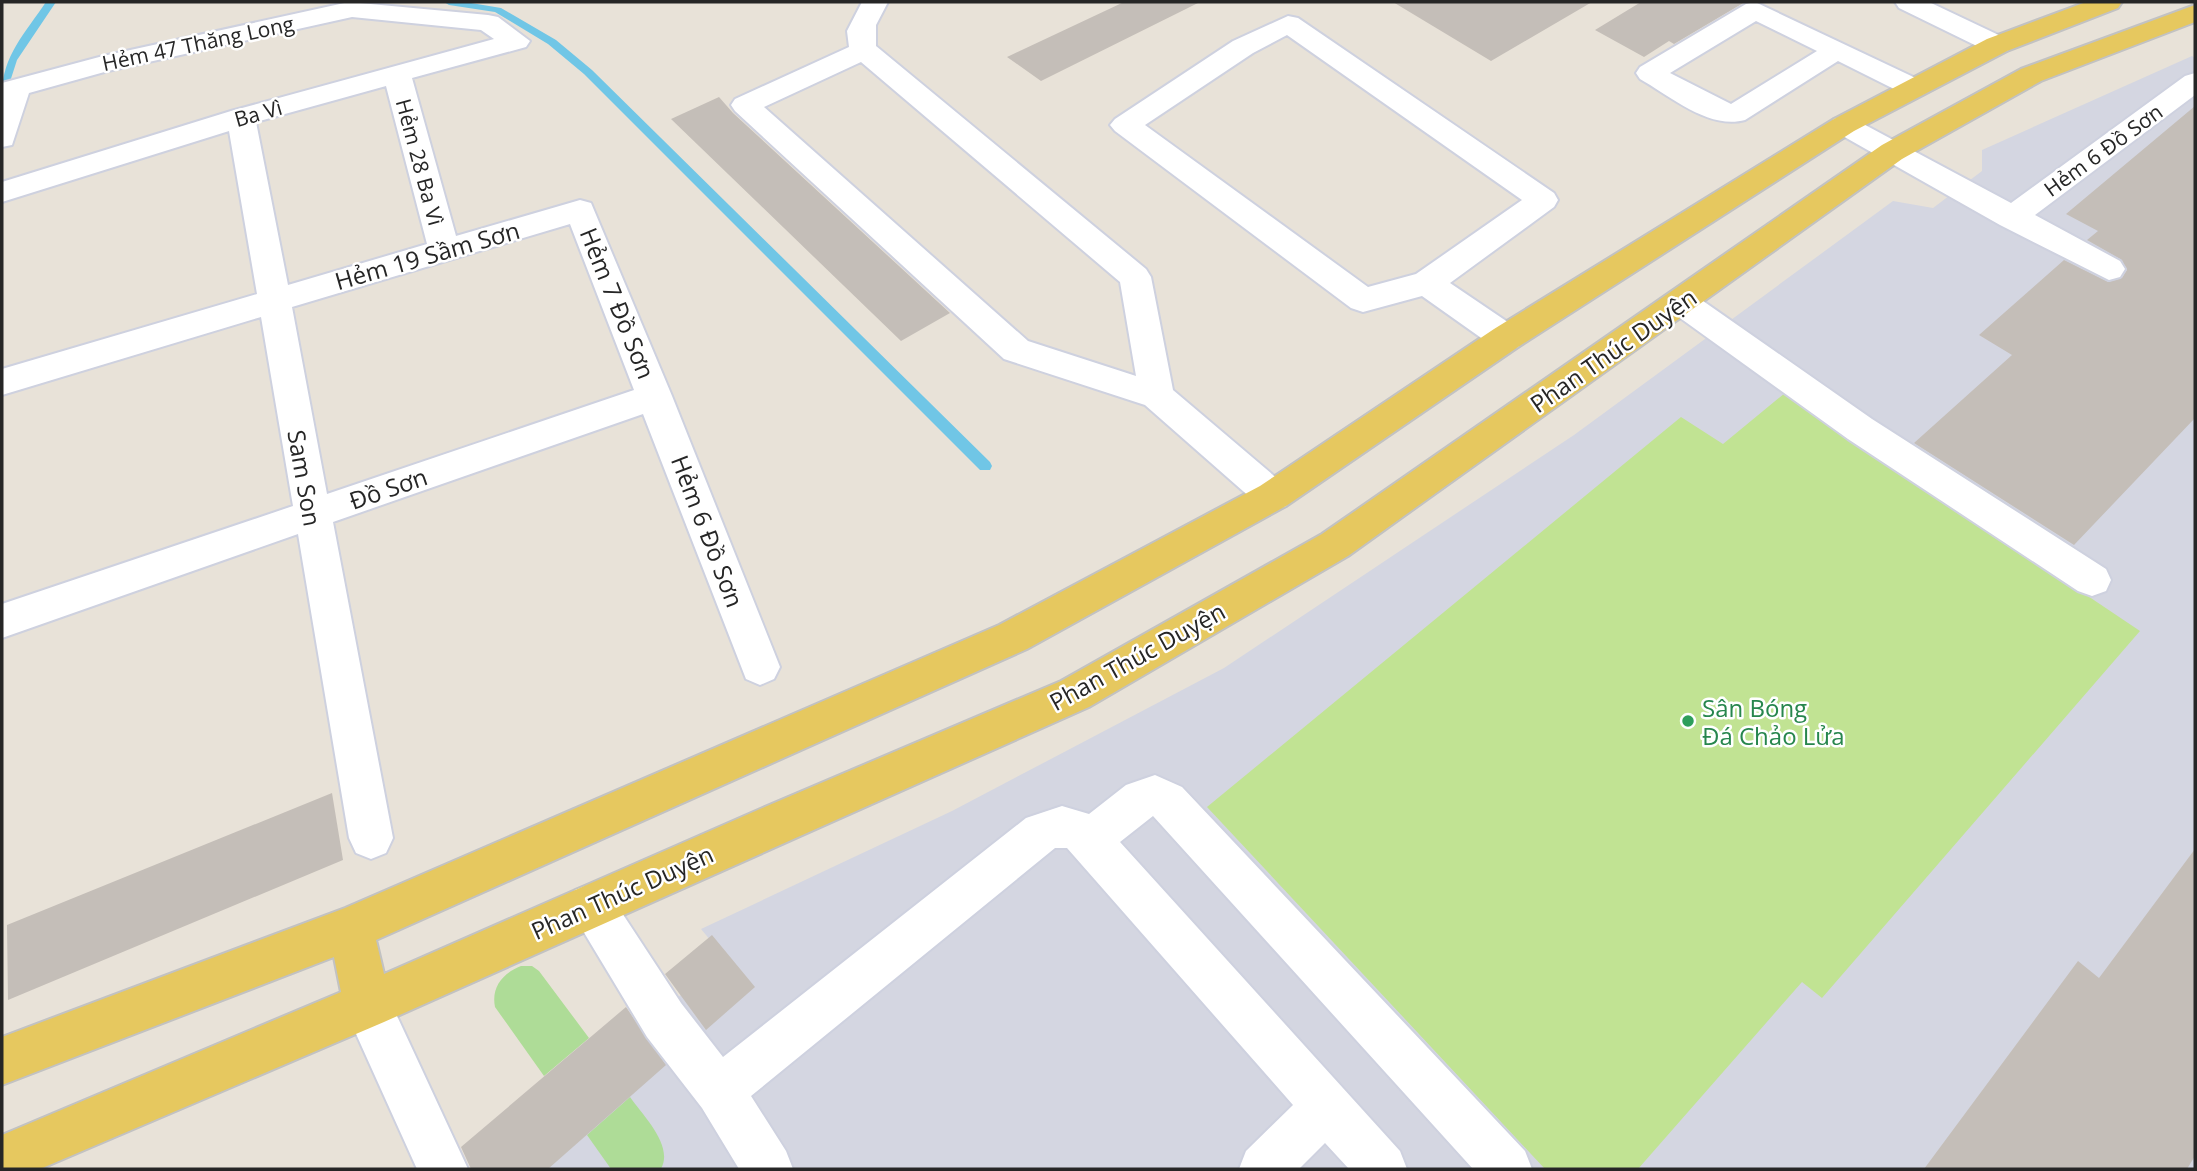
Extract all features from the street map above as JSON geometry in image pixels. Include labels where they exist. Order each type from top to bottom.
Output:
[{"type":"main road","points":[[2,1061],[351,928],[1013,637],[1273,496],[1506,338],[1844,125],[1997,45],[2109,2]]},
{"type":"main road","name":"Phan Thúc Duyện","points":[[2,1160],[367,1005],[1075,694],[1335,545],[1892,152],[2031,75],[2195,13]]},
{"type":"main road","points":[[351,928],[367,1005]]},
{"type":"street","points":[[875,2],[860,28],[859,41],[864,50],[1135,277],[1157,396]]},
{"type":"street","points":[[1908,2],[1997,45]]},
{"type":"street","name":"Hẻm 47 Thăng Long","points":[[10,90],[103,64],[352,9],[488,23],[516,41]]},
{"type":"street","points":[[1837,50],[1735,114],[1715,110],[1650,73],[1755,10],[1837,50],[1914,88]]},
{"type":"street","points":[[1427,283],[1543,200],[1288,24],[1243,47],[1125,125],[1363,300],[1427,283],[1506,338]]},
{"type":"street","name":"Ba Vì","points":[[2,192],[241,117],[516,41]]},
{"type":"street","points":[[864,50],[745,104],[1016,350],[1157,396],[1273,496]]},
{"type":"street","name":"Hẻm 28 Ba Vì","points":[[397,74],[444,250]]},
{"type":"street","name":"Hẻm 6 Đồ Sơn","points":[[2011,218],[2195,82]]},
{"type":"street","points":[[2,138],[10,90]]},
{"type":"street","name":"Sam Son","points":[[241,117],[371,838]]},
{"type":"street","points":[[1844,125],[2109,270]]},
{"type":"street","name":"Hẻm 19 Sầm Sơn","points":[[2,382],[580,210]]},
{"type":"street","name":"Hẻm 7 Đồ Sơn","points":[[580,210],[655,396]]},
{"type":"street","points":[[1681,302],[1860,429],[2092,580]]},
{"type":"street","name":"Hẻm 6 Đồ Sơn","points":[[655,396],[760,667]]},
{"type":"street","name":"Đồ Sơn","points":[[2,621],[655,396]]},
{"type":"street","points":[[1089,840],[1141,799],[1156,795],[1167,801],[1507,1169]]},
{"type":"street","points":[[719,1091],[1041,833],[1062,826],[1073,827],[1089,840],[1382,1169]]},
{"type":"street","points":[[591,906],[664,1020],[719,1091],[768,1169]]},
{"type":"street","points":[[367,1005],[443,1169]]},
{"type":"street","points":[[1264,1169],[1327,1106]]},
{"type":"shaded area","points":[[2192,56],[2195,58],[2195,1169],[473,1169],[725,958],[701,929],[952,811],[1224,668],[1574,435],[1893,201],[1933,208],[1982,171],[1982,150]]},
{"type":"green space","name":"Sân Bóng Đá Chảo Lửa","points":[[1785,393],[2140,631],[1822,998],[1802,982],[1638,1169],[1545,1169],[1207,807],[1681,417],[1723,444]]},
{"type":"green space","points":[[521,966],[532,966],[539,971],[589,1038],[544,1076],[495,1007],[495,993],[500,982]]},
{"type":"green space","points":[[630,1097],[660,1141],[664,1160],[661,1169],[611,1169],[587,1135]]},
{"type":"building","points":[[1124,2],[1200,2],[1041,81],[1007,57]]},
{"type":"building","points":[[1393,2],[1592,2],[1491,61]]},
{"type":"building","points":[[1641,2],[1745,2],[1674,44],[1669,41],[1644,57],[1595,30]]},
{"type":"building","points":[[719,97],[733,113],[950,313],[901,341],[671,119]]},
{"type":"building","points":[[2195,106],[2195,418],[2074,545],[1914,443],[2012,355],[1979,335],[2064,260],[2108,282],[2122,278],[2127,270],[2122,260],[2087,240],[2098,231],[2066,214]]},
{"type":"building","points":[[332,793],[343,860],[8,1000],[7,925]]},
{"type":"building","points":[[2195,849],[2195,1156],[2187,1169],[1924,1169],[2078,961],[2099,978]]},
{"type":"building","points":[[712,935],[755,987],[706,1030],[665,974]]},
{"type":"building","points":[[626,1007],[666,1065],[548,1169],[471,1169],[461,1147]]},
{"type":"waterway","points":[[2,91],[12,60],[51,2]]},
{"type":"waterway","points":[[449,2],[498,10],[552,42],[588,72],[985,466]]},
{"type":"place","name":"Sân Bóng Đá Chảo Lửa","points":[[1688,721]]}]
